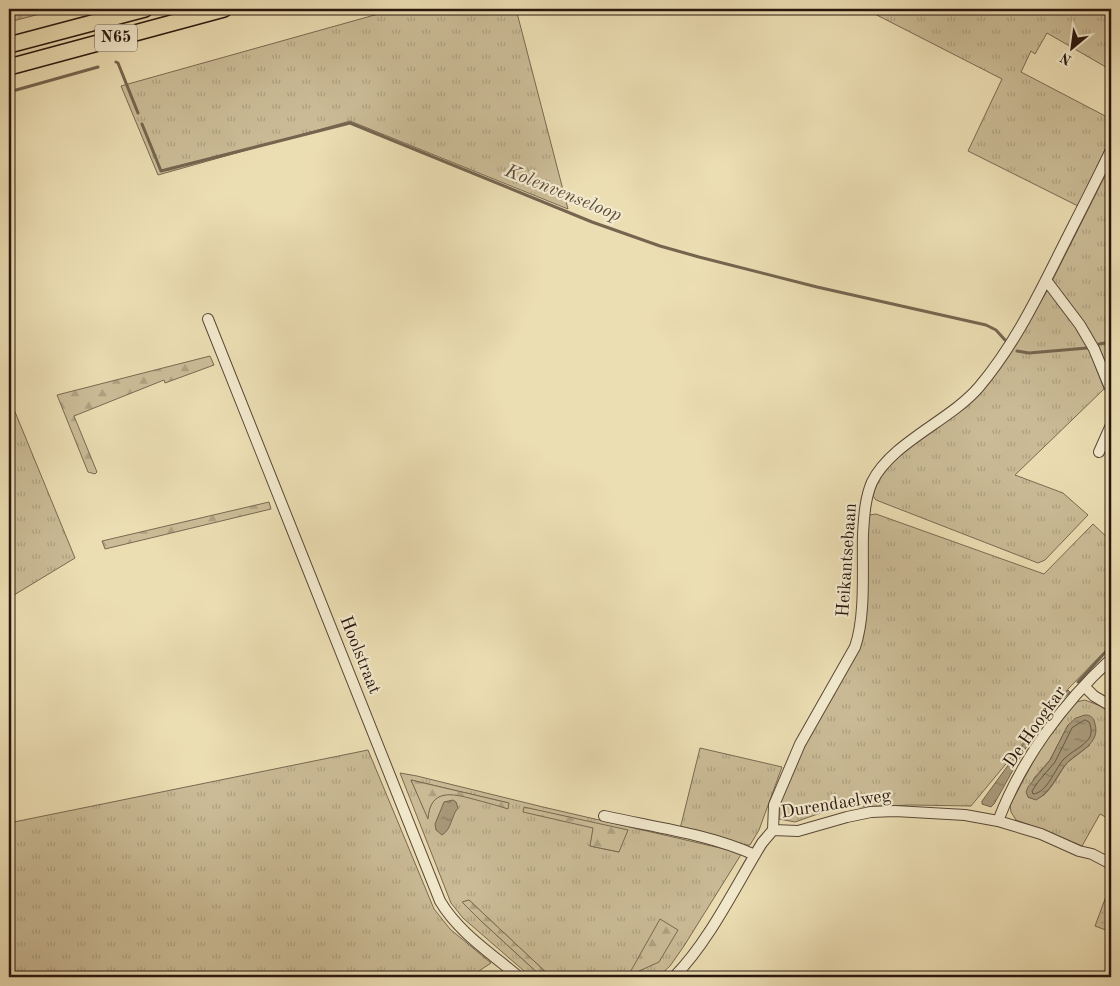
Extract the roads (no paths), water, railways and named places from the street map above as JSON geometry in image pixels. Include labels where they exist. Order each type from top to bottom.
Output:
[{"type":"main road","name":"N65","points":[[9,45],[144,9]]},
{"type":"main road","name":"N65","points":[[9,68],[224,9]]},
{"type":"street","name":"Heikantsebaan","points":[[674,977],[705,937],[772,830],[774,804],[793,760],[811,723],[850,655],[858,636],[861,618],[864,521],[872,481],[887,461],[963,403],[992,372],[1028,317],[1111,150]]},
{"type":"street","points":[[1046,280],[1080,325],[1094,349],[1111,390]]},
{"type":"street","name":"Hoolstraat","points":[[208,320],[440,901],[447,914],[519,977]]},
{"type":"street","points":[[1099,452],[1111,425]]},
{"type":"street","name":"De Hoogkar","points":[[998,821],[1019,777],[1040,742],[1064,709],[1111,659]]},
{"type":"street","points":[[1084,686],[1094,696],[1111,706]]},
{"type":"street","name":"Durendaelweg","points":[[772,830],[798,831],[847,817],[895,811],[965,815],[998,821],[1041,834],[1079,851],[1092,854],[1111,864]]},
{"type":"street","points":[[604,816],[698,837],[742,849],[755,855]]},
{"type":"street","name":"Durendaelweg","points":[[1079,851],[1089,860],[1111,871]]},
{"type":"water","points":[[1068,690],[1070,692],[1047,716],[1037,730],[994,804],[991,807],[982,804],[982,801],[1036,727]]},
{"type":"water","points":[[1085,715],[1091,716],[1095,722],[1095,737],[1087,747],[1067,763],[1050,788],[1041,797],[1036,800],[1028,797],[1026,792],[1028,787],[1050,760],[1068,725],[1076,718]]},
{"type":"water","points":[[453,800],[458,808],[450,826],[442,835],[436,830],[435,824],[444,802]]},
{"type":"waterway","name":"Kolenvenseloop","points":[[116,62],[138,113]]},
{"type":"waterway","name":"Kolenvenseloop","points":[[9,92],[98,67]]},
{"type":"waterway","name":"Kolenvenseloop","points":[[142,124],[161,171],[350,123],[592,222],[660,246],[817,287],[986,325],[996,330],[1005,340]]},
{"type":"waterway","name":"Kolenvenseloop","points":[[1099,344],[1111,342]]},
{"type":"waterway","name":"Kolenvenseloop","points":[[1017,351],[1029,353],[1087,348]]},
{"type":"waterway","points":[[1078,682],[1111,646]]}]
